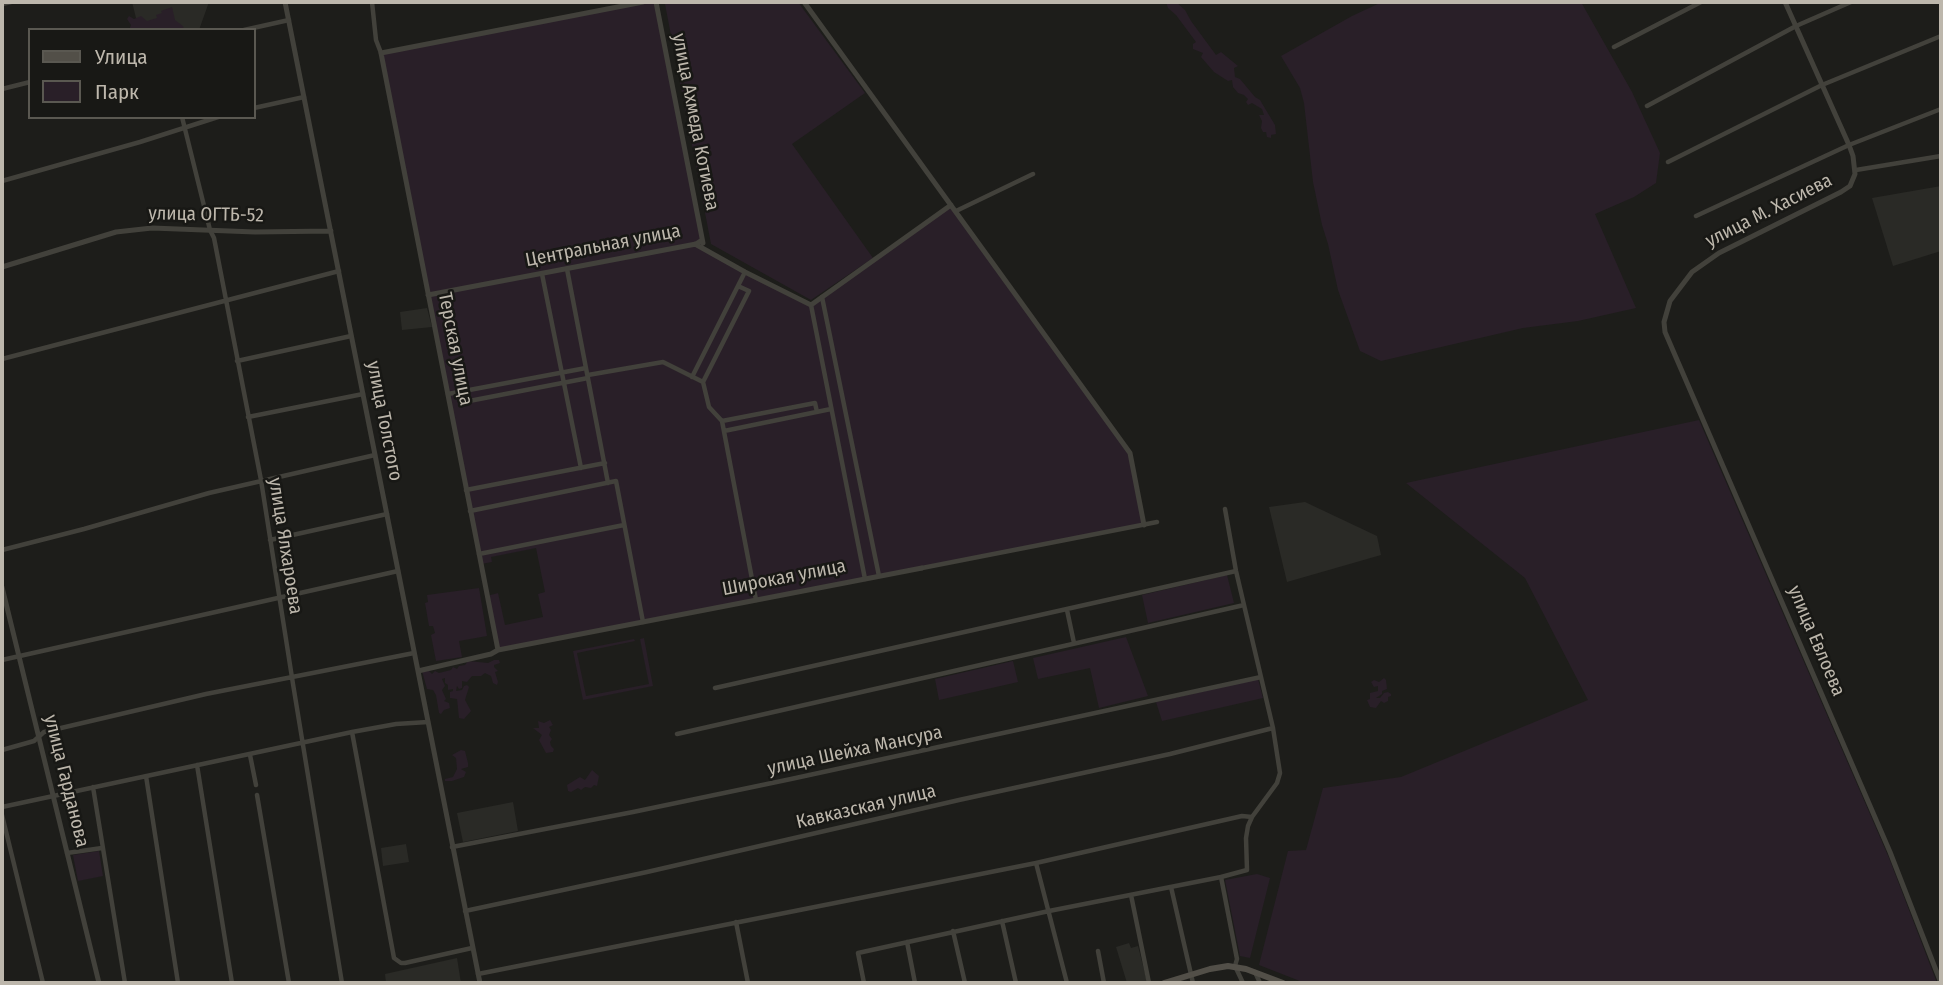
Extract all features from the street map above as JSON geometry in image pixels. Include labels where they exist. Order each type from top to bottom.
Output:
[{"type":"main road","points":[[1164,983],[1220,967],[1235,966],[1283,983]]},
{"type":"street","points":[[2,4],[10,2]]},
{"type":"street","name":"улица Толстого","points":[[285,2],[480,983]]},
{"type":"street","points":[[372,2],[376,40],[381,52],[643,2]]},
{"type":"street","name":"улица Ахмеда Котиева","points":[[656,2],[704,249]]},
{"type":"street","points":[[804,2],[1130,453],[1144,524]]},
{"type":"street","points":[[1614,47],[1701,2]]},
{"type":"street","points":[[1785,2],[1849,145],[1856,170]]},
{"type":"street","points":[[1647,106],[1796,26],[1851,2]]},
{"type":"street","points":[[253,28],[289,20]]},
{"type":"street","points":[[1668,162],[1822,85],[1941,36]]},
{"type":"street","name":"Терская улица","points":[[381,52],[498,650]]},
{"type":"street","points":[[2,89],[28,82]]},
{"type":"street","points":[[256,108],[304,97]]},
{"type":"street","points":[[1696,216],[1849,145],[1941,110]]},
{"type":"street","name":"улица Ялхароева","points":[[183,119],[214,238],[261,480],[342,983]]},
{"type":"street","points":[[2,181],[211,119]]},
{"type":"street","name":"улица М. Хасиева","points":[[1666,311],[1680,286],[1698,267],[1719,253],[1841,192],[1850,186],[1856,170],[1941,156]]},
{"type":"street","points":[[956,211],[1033,174]]},
{"type":"street","points":[[865,579],[811,305],[951,205]]},
{"type":"street","name":"улица ОГТБ-52","points":[[2,267],[116,232],[152,228],[331,232]]},
{"type":"street","points":[[695,244],[702,240]]},
{"type":"street","name":"Центральная улица","points":[[428,295],[695,244],[811,305]]},
{"type":"street","points":[[567,269],[608,483]]},
{"type":"street","points":[[2,359],[339,271]]},
{"type":"street","points":[[692,377],[745,272]]},
{"type":"street","points":[[542,274],[581,468]]},
{"type":"street","points":[[738,285],[749,291],[703,383],[709,407],[722,421],[756,600]]},
{"type":"street","points":[[822,297],[879,576]]},
{"type":"street","name":"улица Евлоева","points":[[1666,311],[1665,332],[1890,852],[1941,983]]},
{"type":"street","points":[[237,361],[351,336]]},
{"type":"street","points":[[457,392],[464,402],[663,362],[703,383]]},
{"type":"street","points":[[448,394],[586,368]]},
{"type":"street","points":[[248,417],[363,394]]},
{"type":"street","points":[[722,421],[815,403],[817,412]]},
{"type":"street","points":[[724,431],[831,409]]},
{"type":"street","points":[[2,550],[261,480],[375,455]]},
{"type":"street","points":[[466,491],[605,463]]},
{"type":"street","points":[[470,511],[616,481],[643,622]]},
{"type":"street","points":[[864,983],[858,953],[1247,870],[1246,838],[1252,817],[1279,778],[1279,767],[1273,728],[1236,571],[1225,509]]},
{"type":"street","points":[[270,540],[387,514]]},
{"type":"street","name":"Широкая улица","points":[[418,671],[498,650],[1157,522]]},
{"type":"street","points":[[479,554],[624,525]]},
{"type":"street","points":[[2,660],[398,570]]},
{"type":"street","points":[[715,688],[1236,571]]},
{"type":"street","name":"улица Гарданова","points":[[2,587],[99,983]]},
{"type":"street","points":[[677,734],[1244,605]]},
{"type":"street","points":[[1067,610],[1074,643]]},
{"type":"street","points":[[2,750],[34,741],[44,732],[85,722],[206,694],[414,653]]},
{"type":"street","name":"улица Шейха Мансура","points":[[452,847],[633,813],[1262,677]]},
{"type":"street","points":[[2,807],[352,732],[396,724],[428,722]]},
{"type":"street","name":"Кавказская улица","points":[[465,911],[685,864],[1170,754],[1273,728]]},
{"type":"street","points":[[352,732],[383,889],[393,956],[397,961],[405,963],[472,948]]},
{"type":"street","points":[[250,755],[256,785]]},
{"type":"street","points":[[197,765],[232,983]]},
{"type":"street","points":[[146,776],[178,983]]},
{"type":"street","points":[[93,787],[125,983]]},
{"type":"street","points":[[257,795],[289,983]]},
{"type":"street","points":[[2,815],[43,983]]},
{"type":"street","points":[[478,974],[1036,863],[1241,816],[1252,817]]},
{"type":"street","points":[[67,853],[102,848]]},
{"type":"street","points":[[1036,863],[1067,983]]},
{"type":"street","points":[[1221,877],[1237,959],[1235,966],[1243,983]]},
{"type":"street","points":[[1171,887],[1193,983]]},
{"type":"street","points":[[1131,895],[1149,983]]},
{"type":"street","points":[[1002,921],[1016,983]]},
{"type":"street","points":[[736,922],[748,983]]},
{"type":"street","points":[[953,932],[965,983]]},
{"type":"street","points":[[907,942],[915,983]]},
{"type":"street","points":[[1098,951],[1104,983]]},
{"type":"street","points":[[1255,972],[1259,983]]},
{"type":"shaded area","points":[[132,2],[209,2],[200,28],[138,28]]},
{"type":"shaded area","points":[[1941,186],[1941,251],[1893,266],[1872,198]]},
{"type":"shaded area","points":[[427,308],[432,327],[402,330],[400,312]]},
{"type":"shaded area","points":[[1305,502],[1377,536],[1381,555],[1287,582],[1269,507]]},
{"type":"shaded area","points":[[513,802],[518,831],[463,842],[457,813]]},
{"type":"shaded area","points":[[406,844],[409,862],[383,866],[381,848]]},
{"type":"shaded area","points":[[1129,943],[1131,948],[1138,946],[1147,981],[1127,983],[1116,947]]},
{"type":"shaded area","points":[[457,958],[461,983],[386,983],[385,974]]},
{"type":"green space","points":[[643,2],[656,2],[704,249],[811,305],[951,205],[1130,453],[1144,525],[498,650],[487,596],[498,593],[505,625],[543,617],[538,594],[545,592],[536,548],[491,557],[492,562],[481,564],[381,53]]},
{"type":"green space","points":[[798,2],[865,93],[792,144],[873,258],[811,300],[711,244],[665,4]]},
{"type":"green space","points":[[1166,2],[1176,2],[1185,10],[1216,55],[1221,52],[1238,66],[1234,68],[1235,77],[1260,100],[1275,125],[1276,134],[1271,135],[1271,138],[1267,137],[1261,128],[1259,115],[1264,115],[1262,109],[1252,103],[1248,105],[1248,99],[1238,93],[1232,80],[1228,81],[1214,72],[1201,57],[1203,53],[1193,49],[1196,42]]},
{"type":"green space","points":[[1382,2],[1581,2],[1632,92],[1660,153],[1656,183],[1634,197],[1595,214],[1636,308],[1578,321],[1523,328],[1381,361],[1360,351],[1338,290],[1322,225],[1300,88],[1281,56]]},
{"type":"green space","points":[[172,7],[175,20],[184,28],[130,28],[127,19],[129,16],[134,19],[141,16],[147,21],[157,18],[156,15],[162,13],[161,11]]},
{"type":"green space","points":[[1699,420],[1889,858],[1937,983],[1305,983],[1259,965],[1288,851],[1306,850],[1323,788],[1401,777],[1588,700],[1525,578],[1406,483]]},
{"type":"green space","points":[[1227,575],[1234,603],[1148,623],[1142,595]]},
{"type":"green space","points":[[479,588],[487,636],[459,641],[462,657],[436,661],[431,635],[435,633],[433,626],[429,626],[425,603],[428,602],[427,595]]},
{"type":"green space","points":[[1126,637],[1148,696],[1099,708],[1090,668],[1038,679],[1033,658]]},
{"type":"green space","points":[[644,638],[653,686],[583,700],[573,651],[634,639],[635,641],[577,653],[586,696],[649,684],[640,639]]},
{"type":"green space","points":[[499,660],[500,663],[494,665],[498,671],[495,672],[497,685],[493,683],[491,676],[485,673],[472,676],[467,682],[462,681],[462,688],[457,686],[456,691],[462,690],[467,685],[469,687],[465,700],[471,711],[464,719],[459,718],[457,699],[450,698],[453,689],[448,690],[445,678],[442,679],[445,686],[442,690],[446,699],[444,701],[449,703],[450,708],[439,713],[436,695],[433,690],[427,689],[422,671],[439,673],[453,667],[457,669],[468,661],[488,663]]},
{"type":"green space","points":[[1013,661],[1018,682],[939,700],[935,679]]},
{"type":"green space","points":[[1384,678],[1387,689],[1376,698],[1388,692],[1391,696],[1384,703],[1381,701],[1376,708],[1370,707],[1367,700],[1370,699],[1370,693],[1378,691],[1378,686],[1374,687],[1371,682],[1379,682]]},
{"type":"green space","points":[[1258,679],[1263,698],[1162,721],[1156,702]]},
{"type":"green space","points":[[550,720],[553,725],[549,727],[549,735],[554,749],[553,752],[546,753],[539,740],[542,735],[533,728],[539,728],[538,721],[544,723]]},
{"type":"green space","points":[[461,750],[465,751],[468,763],[468,767],[461,769],[466,772],[464,777],[445,781],[453,777],[457,769],[456,758],[452,755]]},
{"type":"green space","points":[[592,770],[599,776],[597,786],[568,791],[567,785],[580,777],[585,780]]},
{"type":"green space","points":[[99,851],[103,876],[78,881],[73,855]]},
{"type":"green space","points":[[1257,874],[1270,878],[1250,958],[1240,956],[1225,880]]}]
